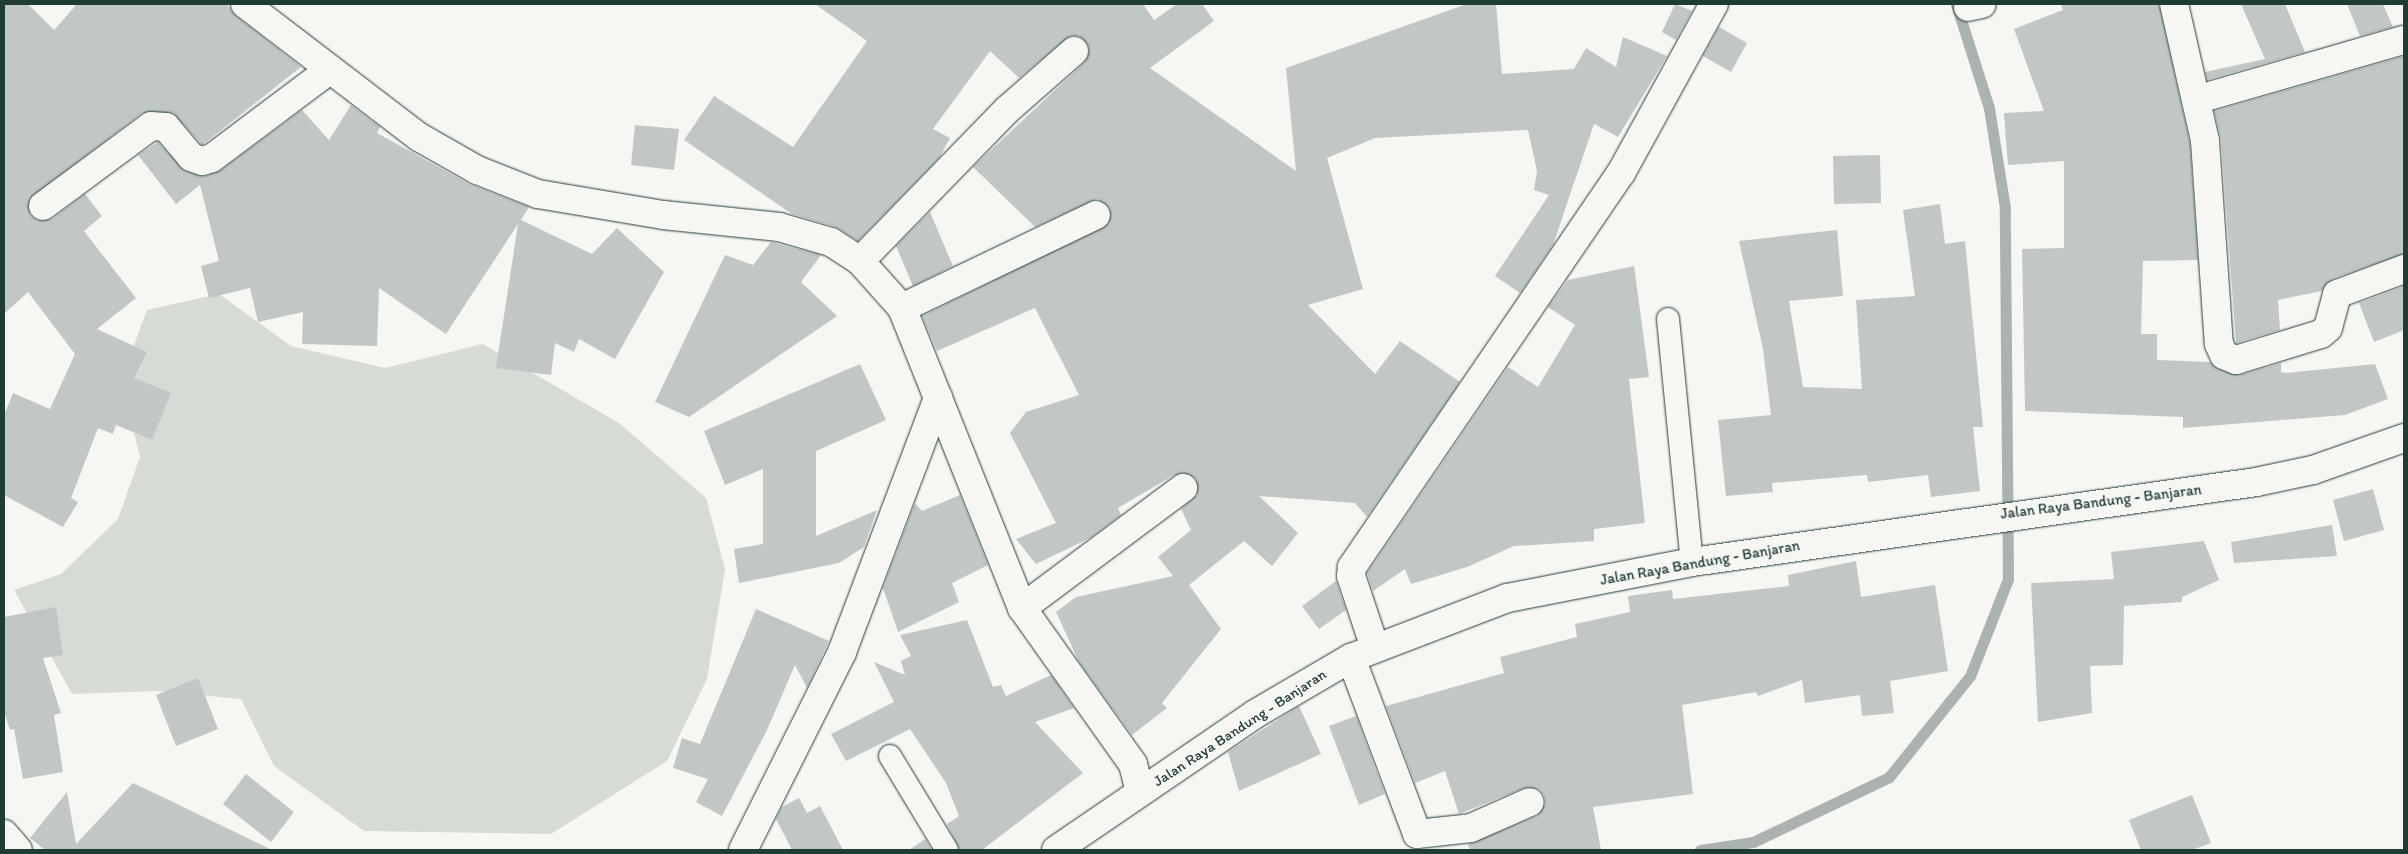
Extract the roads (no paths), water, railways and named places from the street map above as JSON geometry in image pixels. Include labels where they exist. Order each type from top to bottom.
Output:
[{"type":"street","points":[[245,4],[420,138],[477,170],[538,194],[663,215],[779,227],[831,242],[860,261],[902,308],[1022,608],[1133,764],[1140,792]]},
{"type":"street","points":[[1530,802],[1471,828],[1417,834],[1363,653],[1351,576],[1352,567],[1606,196],[1714,4]]},
{"type":"street","points":[[2174,4],[2199,99],[2219,344],[2224,355],[2236,360],[2321,334],[2328,328],[2338,294],[2404,268]]},
{"type":"street","points":[[2199,99],[2404,40]]},
{"type":"street","points":[[860,261],[1008,109],[1074,51]]},
{"type":"street","points":[[43,206],[151,126],[166,127],[191,157],[202,161],[212,158],[329,70]]},
{"type":"street","points":[[902,308],[1096,215]]},
{"type":"street","points":[[743,850],[842,652],[938,398]]},
{"type":"street","name":"Jalan Raya Bandung - Banjaran","points":[[1056,850],[1255,714],[1363,653],[1507,598],[1692,562],[1976,518],[2275,478],[2313,470],[2404,438]]},
{"type":"street","points":[[1022,608],[1183,488]]},
{"type":"street","points":[[4,834],[18,850]]},
{"type":"lane","points":[[1668,319],[1692,562]]},
{"type":"lane","points":[[890,756],[948,850]]},
{"type":"waterway","points":[[1700,850],[1753,842],[1889,777],[1970,676],[2008,579],[2005,208],[1989,108],[1956,4]]}]
